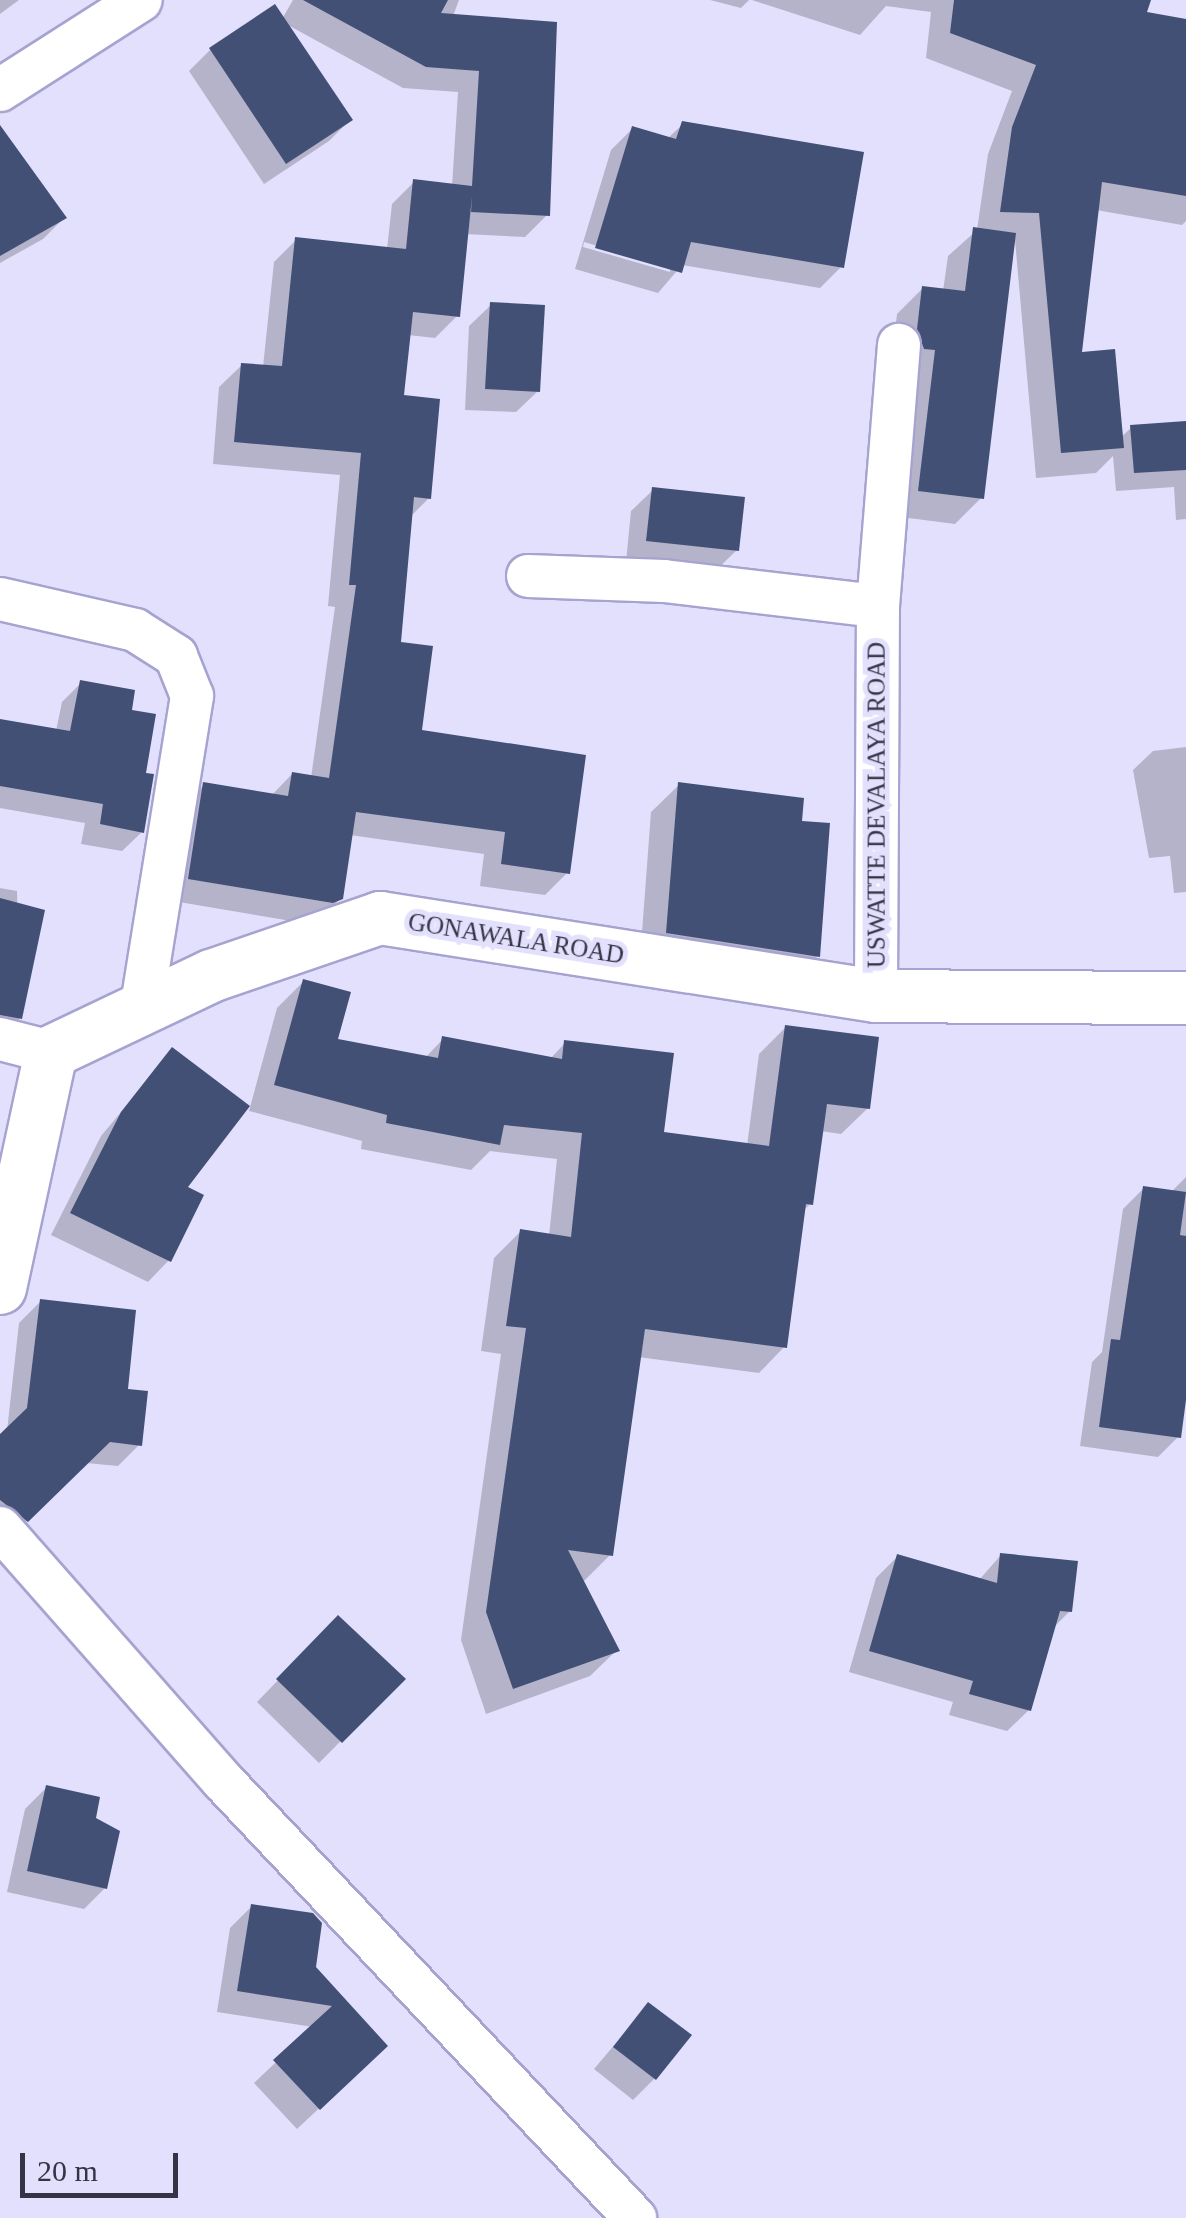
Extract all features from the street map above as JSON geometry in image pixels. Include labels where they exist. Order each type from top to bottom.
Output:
[{"type":"street","points":[[0,90],[141,0]]},
{"type":"street","points":[[878,606],[900,345]]},
{"type":"street","name":"USWATTE DEVALAYA ROAD","points":[[528,576],[664,581],[878,606],[876,996]]},
{"type":"street","points":[[0,599],[135,630],[176,656],[192,696],[141,1010]]},
{"type":"street","name":"GONAWALA ROAD","points":[[51,1052],[211,976],[380,918],[876,996],[1186,998]]},
{"type":"street","points":[[0,1039],[51,1052],[0,1288]]},
{"type":"street","points":[[0,1528],[223,1781],[635,2218]]},
{"type":"building","points":[[303,0],[448,0],[441,13],[557,22],[550,216],[471,212],[472,196],[460,317],[413,312],[404,395],[440,399],[431,499],[414,497],[401,642],[433,646],[422,730],[586,755],[570,874],[501,864],[505,832],[356,812],[343,899],[333,903],[188,879],[203,782],[288,796],[292,772],[329,778],[356,585],[349,585],[361,453],[234,442],[241,363],[282,366],[295,237],[406,249],[413,179],[472,186],[479,71],[426,67]]},
{"type":"building","points":[[954,0],[1151,0],[1147,12],[1186,19],[1186,196],[1102,182],[1082,352],[1115,349],[1124,448],[1061,453],[1039,213],[1000,212],[1012,127],[1036,65],[950,33]]},
{"type":"building","points":[[275,4],[353,120],[286,164],[209,48]]},
{"type":"building","points":[[682,121],[864,152],[844,268],[691,242],[682,273],[595,248],[632,126],[676,139]]},
{"type":"building","points":[[0,125],[67,218],[0,256]]},
{"type":"building","points":[[973,227],[1016,233],[984,499],[918,491],[935,350],[924,349],[917,329],[922,286],[965,291]]},
{"type":"building","points":[[490,302],[545,305],[540,392],[485,389]]},
{"type":"building","points":[[1186,421],[1186,470],[1134,473],[1130,425]]},
{"type":"building","points":[[652,487],[745,497],[739,551],[646,541]]},
{"type":"building","points":[[80,680],[135,690],[132,710],[156,714],[146,773],[154,774],[144,833],[100,824],[103,804],[0,786],[0,719],[70,731]]},
{"type":"building","points":[[678,782],[804,798],[802,821],[830,823],[820,957],[666,933]]},
{"type":"building","points":[[0,898],[45,910],[22,1019],[0,1015]]},
{"type":"building","points":[[303,979],[351,992],[338,1039],[438,1058],[442,1036],[562,1059],[564,1040],[674,1053],[664,1132],[769,1146],[785,1025],[879,1037],[870,1109],[827,1104],[813,1205],[806,1204],[787,1348],[645,1329],[613,1556],[568,1550],[620,1651],[513,1689],[486,1612],[526,1328],[506,1326],[520,1229],[571,1237],[582,1133],[504,1125],[500,1145],[386,1123],[387,1115],[274,1085]]},
{"type":"building","points":[[172,1047],[250,1106],[188,1187],[204,1195],[171,1262],[70,1213],[121,1112]]},
{"type":"building","points":[[1143,1186],[1186,1192],[1180,1235],[1186,1236],[1186,1400],[1181,1438],[1099,1427],[1111,1339],[1120,1340]]},
{"type":"building","points":[[40,1299],[136,1310],[128,1389],[148,1391],[142,1446],[110,1442],[28,1522],[0,1500],[0,1434],[27,1408]]},
{"type":"building","points":[[1000,1553],[1078,1561],[1072,1612],[1060,1611],[1031,1711],[969,1694],[973,1681],[869,1651],[897,1554],[997,1583]]},
{"type":"building","points":[[338,1615],[406,1679],[342,1743],[276,1679]]},
{"type":"building","points":[[46,1785],[100,1797],[96,1818],[120,1831],[107,1889],[27,1871]]},
{"type":"building","points":[[251,1904],[313,1913],[322,1923],[316,1967],[388,2046],[320,2110],[273,2060],[332,2006],[237,1991]]},
{"type":"building","points":[[648,2002],[692,2035],[656,2080],[613,2047]]}]
